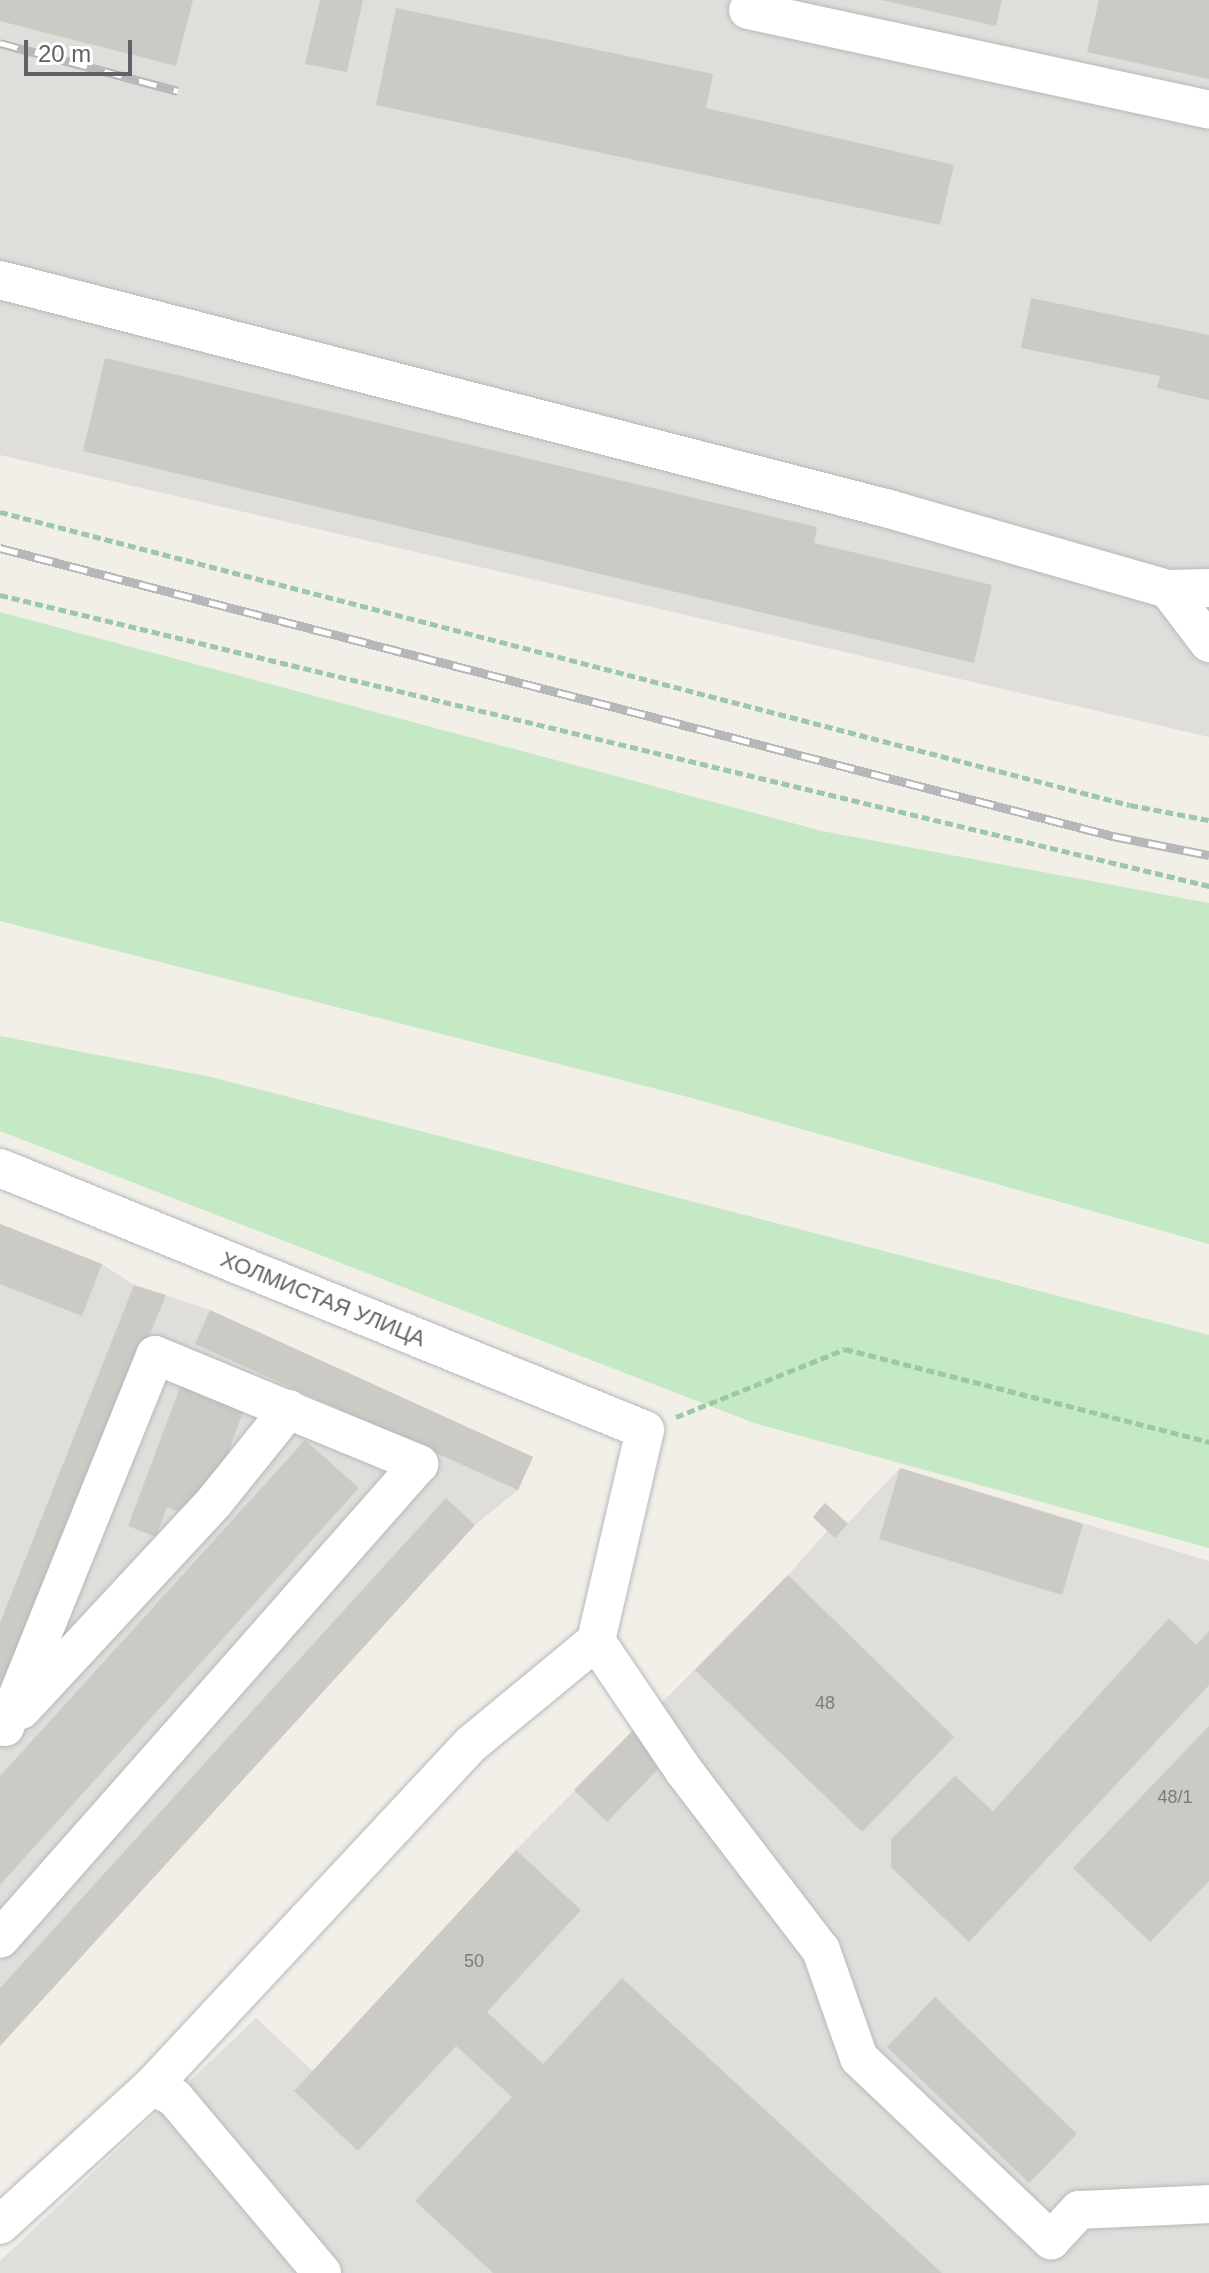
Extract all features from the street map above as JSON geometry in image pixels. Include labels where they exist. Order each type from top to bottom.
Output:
[{"type":"lane","points":[[748,10],[1209,110]]},
{"type":"lane","points":[[0,280],[889,509],[1168,589],[1209,588]]},
{"type":"lane","points":[[1168,589],[1209,643]]},
{"type":"lane","name":"ХОЛМИСТАЯ УЛИЦА","points":[[0,1168],[645,1430]]},
{"type":"lane","points":[[0,1939],[419,1464],[155,1355],[2,1729]]},
{"type":"lane","points":[[2,1729],[215,1501],[289,1409]]},
{"type":"lane","points":[[0,2225],[152,2086],[471,1744],[596,1641],[645,1430]]},
{"type":"lane","points":[[596,1641],[684,1771],[821,1950],[859,2058],[1051,2240],[1079,2210],[1209,2204]]},
{"type":"lane","points":[[152,2086],[174,2097],[322,2273]]},
{"type":"path","points":[[0,512],[1115,802],[1209,820]]},
{"type":"path","points":[[0,595],[1209,886]]},
{"type":"path","points":[[645,1430],[845,1349],[1209,1442]]},
{"type":"shaded area","points":[[0,0],[1209,0],[1209,737],[0,455]]},
{"type":"shaded area","points":[[0,1224],[102,1264],[134,1285],[210,1310],[533,1457],[518,1490],[475,1525],[0,2046]]},
{"type":"shaded area","points":[[900,1468],[1209,1561],[1209,2273],[0,2273],[0,2261],[256,2018],[313,2071],[516,1850],[788,1575],[827,1531],[813,1517],[825,1503],[848,1523]]},
{"type":"green space","points":[[0,612],[822,831],[1209,903],[1209,1244],[688,1097],[0,921]]},
{"type":"green space","points":[[0,1036],[211,1077],[1209,1335],[1209,1548],[754,1423],[0,1131]]},
{"type":"building","points":[[0,0],[193,0],[176,66],[0,21]]},
{"type":"building","points":[[320,0],[363,0],[347,72],[305,64]]},
{"type":"building","points":[[881,0],[1002,0],[996,26]]},
{"type":"building","points":[[1099,0],[1209,0],[1209,79],[1087,52]]},
{"type":"building","points":[[396,8],[713,74],[706,108],[954,165],[940,225],[376,105]]},
{"type":"building","points":[[1031,298],[1209,335],[1209,400],[1157,388],[1160,376],[1021,348]]},
{"type":"building","points":[[105,358],[817,527],[814,543],[992,585],[974,663],[83,451]]},
{"type":"building","points":[[0,1224],[102,1264],[82,1316],[0,1284]]},
{"type":"building","points":[[134,1285],[166,1295],[0,1698],[0,1623]]},
{"type":"building","points":[[210,1310],[533,1457],[518,1490],[195,1344]]},
{"type":"building","points":[[183,1379],[246,1404],[211,1499],[192,1517],[167,1507],[156,1537],[128,1526]]},
{"type":"building","points":[[305,1440],[359,1488],[0,1885],[0,1776]]},
{"type":"building","points":[[900,1468],[1083,1524],[1062,1595],[879,1539]]},
{"type":"building","points":[[446,1498],[475,1525],[0,2046],[0,1988]]},
{"type":"building","points":[[825,1503],[848,1524],[835,1538],[813,1517]]},
{"type":"building","points":[[788,1575],[954,1737],[862,1832],[695,1670]]},
{"type":"building","points":[[1169,1618],[1196,1645],[1209,1631],[1209,1685],[969,1942],[891,1867],[891,1839],[955,1776],[993,1811]]},
{"type":"building","points":[[654,1709],[686,1740],[607,1822],[574,1790]]},
{"type":"building","points":[[1209,1726],[1209,1881],[1150,1942],[1073,1868]]},
{"type":"building","points":[[516,1850],[581,1910],[487,2012],[543,2064],[622,1978],[942,2273],[493,2273],[415,2201],[512,2097],[456,2046],[358,2151],[294,2091]]},
{"type":"building","points":[[935,1997],[1077,2134],[1029,2183],[887,2047]]},
{"type":"railway","points":[[0,43],[178,91]]},
{"type":"railway","points":[[0,548],[1113,836],[1209,855]]}]
